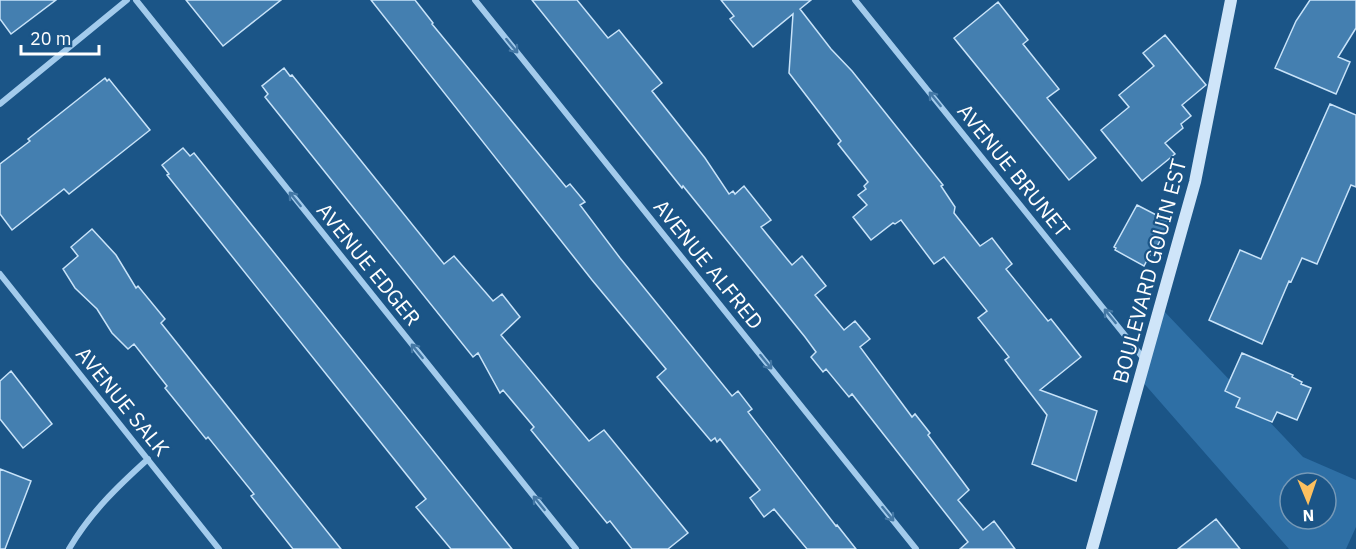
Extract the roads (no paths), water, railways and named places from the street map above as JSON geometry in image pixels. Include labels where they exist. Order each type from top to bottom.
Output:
[{"type":"street","points":[[0,104],[127,0]]},
{"type":"street","name":"AVENUE EDGER","points":[[136,0],[576,549]]},
{"type":"street","name":"AVENUE ALFRED","points":[[476,0],[916,549]]},
{"type":"street","name":"AVENUE BRUNET","points":[[855,0],[1146,362]]},
{"type":"street","name":"BOULEVARD GOUIN EST","points":[[1092,549],[1195,182],[1231,0]]},
{"type":"street","name":"AVENUE SALK","points":[[0,274],[219,549]]},
{"type":"street","points":[[69,549],[82,527],[107,496],[148,459]]}]
